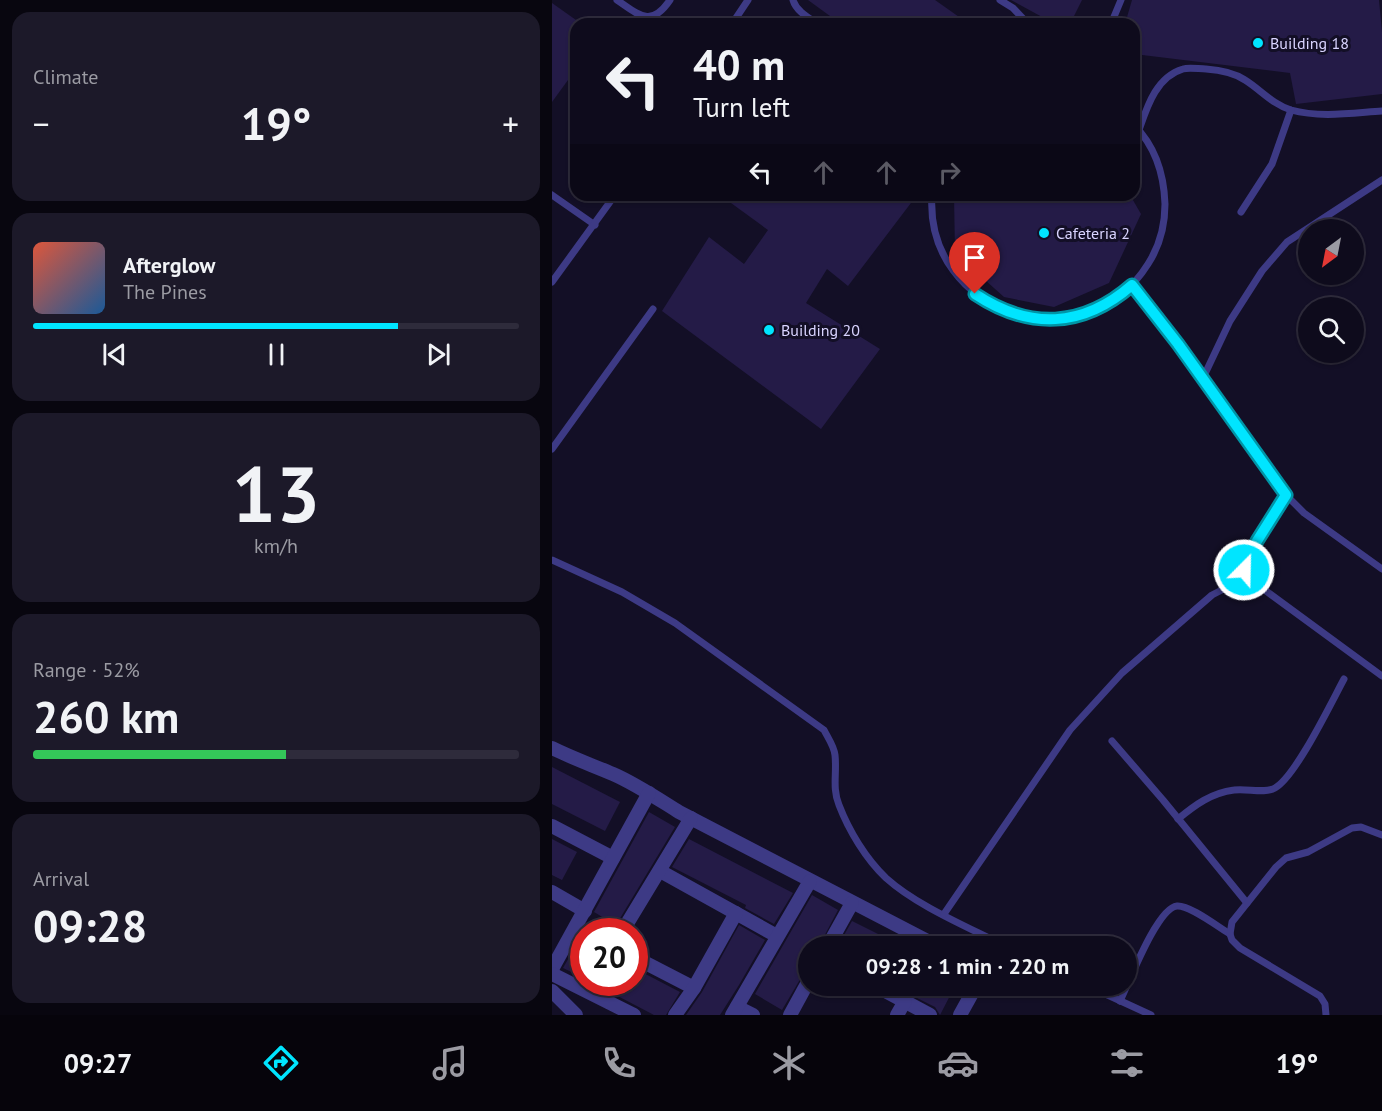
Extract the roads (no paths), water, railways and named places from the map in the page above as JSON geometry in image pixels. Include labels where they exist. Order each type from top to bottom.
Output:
[{"type":"street","points":[[552,748],[581,763],[614,774],[691,818],[917,936]]},
{"type":"street","points":[[583,918],[585,911],[649,793]]},
{"type":"street","points":[[631,918],[691,818]]},
{"type":"street","points":[[552,826],[613,858]]},
{"type":"street","points":[[660,871],[777,936]]},
{"type":"street","points":[[753,1015],[734,1011],[810,881]]},
{"type":"street","points":[[552,892],[585,911]]},
{"type":"street","points":[[834,936],[852,903]]},
{"type":"street","points":[[675,1015],[694,988],[736,913]]},
{"type":"street","points":[[552,969],[570,944]]},
{"type":"street","points":[[648,964],[694,988]]},
{"type":"street","points":[[552,974],[634,1015]]},
{"type":"street","points":[[552,992],[576,1015]]},
{"type":"street","points":[[790,1015],[800,996]]},
{"type":"street","points":[[895,996],[930,1015]]},
{"type":"street","points":[[960,1015],[970,996]]},
{"type":"street","points":[[897,1015],[905,1001]]},
{"type":"lane","points":[[616,0],[642,17],[657,15],[664,10],[670,0]]},
{"type":"lane","points":[[736,18],[748,0]]},
{"type":"lane","points":[[793,0],[794,4],[809,18]]},
{"type":"lane","points":[[1000,0],[1022,18]]},
{"type":"lane","points":[[1114,18],[1121,0]]},
{"type":"lane","points":[[1140,118],[1148,100],[1159,86],[1184,69],[1212,69],[1233,73],[1274,104],[1291,110],[1333,114],[1382,111]]},
{"type":"lane","points":[[1240,212],[1272,164],[1291,110]]},
{"type":"lane","points":[[932,201],[933,221],[937,237],[952,268],[975,294],[1005,311],[1038,319],[1072,317],[1105,306],[1132,285],[1152,257],[1161,234],[1165,209],[1159,167],[1140,133]]},
{"type":"lane","points":[[1203,378],[1230,321],[1262,271],[1287,242],[1382,180]]},
{"type":"lane","points":[[552,195],[595,225]]},
{"type":"lane","points":[[552,282],[611,201]]},
{"type":"lane","points":[[1132,285],[1203,378],[1286,495],[1304,513],[1382,569]]},
{"type":"lane","points":[[552,449],[653,309]]},
{"type":"lane","points":[[1286,495],[1247,560],[1244,570],[1247,577],[1382,676]]},
{"type":"lane","points":[[552,560],[622,592],[675,624],[824,730],[835,755],[836,798],[865,854],[885,877],[903,891],[986,936]]},
{"type":"lane","points":[[944,914],[1070,730],[1122,673],[1212,595],[1247,577]]},
{"type":"lane","points":[[1178,819],[1209,796],[1233,790],[1266,791],[1275,788],[1283,781],[1309,744],[1344,680]]},
{"type":"lane","points":[[1112,741],[1247,903]]},
{"type":"lane","points":[[1326,1015],[1325,1004],[1320,996],[1240,948],[1232,940],[1230,934],[1232,922],[1276,867],[1286,858],[1308,852],[1352,828],[1361,827],[1382,836]]},
{"type":"lane","points":[[1120,1001],[1152,933],[1169,909],[1176,906],[1187,908],[1230,934]]},
{"type":"lane","points":[[1109,996],[1151,1015]]},
{"type":"place","name":"Building 18","points":[[1258,43]]},
{"type":"place","name":"Cafeteria 2","points":[[1044,233]]},
{"type":"place","name":"Building 20","points":[[769,330]]}]
